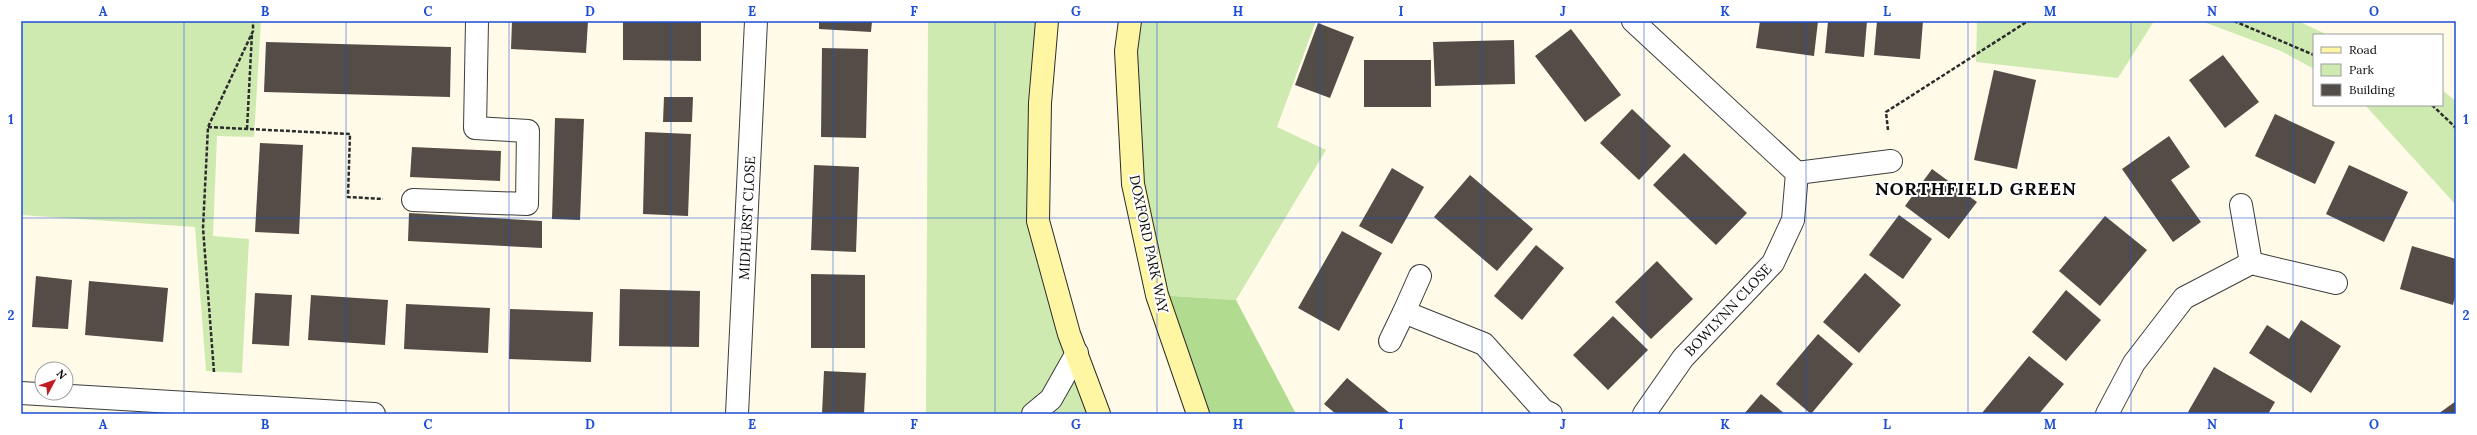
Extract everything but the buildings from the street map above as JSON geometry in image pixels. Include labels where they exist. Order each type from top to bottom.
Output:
[{"type":"main road","points":[[1047,21],[1040,103],[1038,221],[1069,334],[1099,414]]},
{"type":"main road","name":"DOXFORD PARK WAY","points":[[1130,21],[1126,51],[1133,184],[1157,295],[1198,414]]},
{"type":"street","points":[[413,200],[527,204],[528,131],[475,128],[477,21]]},
{"type":"street","name":"MIDHURST CLOSE","points":[[737,414],[756,21]]},
{"type":"street","points":[[1633,21],[1797,173],[1891,161]]},
{"type":"street","name":"BOWLYNN CLOSE","points":[[1644,414],[1683,358],[1773,263],[1792,220],[1797,173]]},
{"type":"street","points":[[2242,206],[2251,263]]},
{"type":"street","points":[[2115,411],[2134,363],[2184,298],[2251,263],[2336,283]]},
{"type":"street","points":[[1390,341],[1420,276]]},
{"type":"street","points":[[1404,312],[1484,344],[1543,410],[1551,414]]},
{"type":"street","points":[[1033,414],[1051,399],[1077,353]]},
{"type":"street","points":[[21,393],[165,408],[217,404],[374,414]]},
{"type":"path","points":[[247,129],[253,21]]},
{"type":"path","points":[[1891,161],[1886,112],[2028,21]]},
{"type":"path","points":[[2234,21],[2313,55]]},
{"type":"path","points":[[217,404],[203,228],[208,128],[253,31]]},
{"type":"path","points":[[2433,106],[2456,128]]},
{"type":"path","points":[[208,128],[350,134],[348,197],[413,200]]},
{"type":"green space","points":[[21,21],[261,21],[254,137],[217,136],[213,236],[249,239],[242,373],[206,371],[195,227],[21,215]]},
{"type":"green space","points":[[928,21],[1047,21],[1038,221],[1099,414],[926,414]]},
{"type":"green space","points":[[1130,21],[1316,21],[1277,127],[1326,150],[1236,300],[1157,295],[1126,51]]},
{"type":"green space","points":[[1977,21],[2154,21],[2118,78],[1976,62]]},
{"type":"green space","points":[[2201,21],[2298,21],[2326,34],[2313,34],[2313,68],[2281,51]]},
{"type":"green space","points":[[2443,91],[2456,101],[2456,205],[2366,106],[2443,106]]},
{"type":"green space","points":[[1157,295],[1236,300],[1296,414],[1198,414]]},
{"type":"district","name":"NORTHFIELD GREEN","points":[[1976,189]]}]
